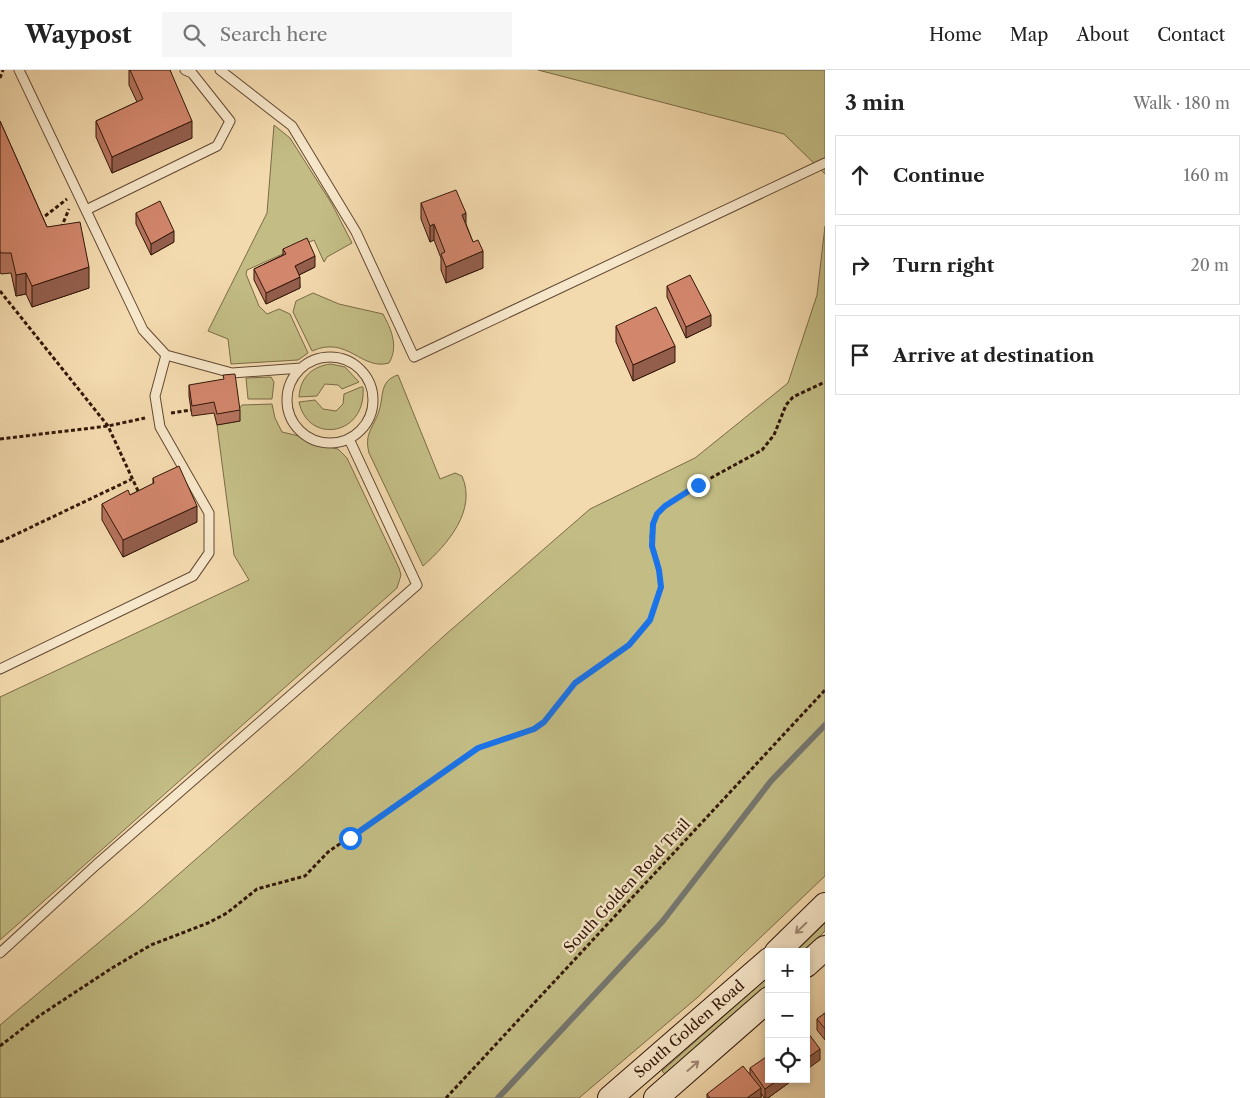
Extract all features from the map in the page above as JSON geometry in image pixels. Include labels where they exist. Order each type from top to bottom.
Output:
[{"type":"main road","points":[[781,948],[825,905]]},
{"type":"main road","points":[[810,961],[825,948]]},
{"type":"main road","name":"South Golden Road","points":[[610,1098],[765,963]]},
{"type":"main road","name":"South Golden Road","points":[[656,1098],[765,1003]]},
{"type":"lane","points":[[19,70],[143,330],[166,355],[232,373],[300,368]]},
{"type":"lane","points":[[86,210],[217,146],[230,121],[192,73],[185,70]]},
{"type":"lane","points":[[220,70],[292,126],[356,232],[414,357],[825,163]]},
{"type":"lane","points":[[0,669],[193,576],[209,553],[209,513],[160,428],[155,396],[166,355]]},
{"type":"lane","points":[[328,356],[342,358],[356,365],[366,375],[373,389],[374,404],[370,418],[361,431],[349,440],[336,443],[322,443],[310,438],[299,430],[291,419],[287,406],[288,392],[292,379],[300,368],[313,360],[328,356]]},
{"type":"lane","points":[[0,953],[96,865],[417,586],[349,440]]},
{"type":"path","points":[[0,78],[3,70]]},
{"type":"path","points":[[36,223],[77,191]]},
{"type":"path","points":[[60,231],[77,191]]},
{"type":"path","points":[[0,291],[108,426],[140,496]]},
{"type":"path","points":[[0,1046],[39,1016],[151,945],[208,923],[227,913],[257,888],[305,876],[328,852],[478,748],[534,729],[544,722],[575,683],[629,645],[650,620],[661,587],[651,536],[657,514],[665,506],[698,485],[762,450],[774,436],[786,405],[793,397],[825,382]]},
{"type":"path","points":[[0,439],[108,426],[191,410]]},
{"type":"path","points":[[0,542],[132,479]]},
{"type":"path","name":"South Golden Road Trail","points":[[446,1098],[825,690]]},
{"type":"shaded area","points":[[538,70],[825,70],[825,174],[784,134]]},
{"type":"shaded area","points":[[274,125],[290,138],[332,204],[352,243],[327,257],[324,262],[314,240],[247,270],[246,274],[259,306],[267,314],[279,309],[290,314],[308,353],[298,360],[231,364],[228,339],[208,331],[267,213]]},
{"type":"shaded area","points":[[825,226],[825,876],[698,997],[579,1098],[0,1098],[0,1025],[139,909],[300,768],[445,635],[590,509],[695,458],[788,383],[817,295]]},
{"type":"shaded area","points":[[313,293],[339,304],[383,314],[389,326],[394,344],[389,363],[379,364],[370,362],[335,347],[324,347],[312,351],[293,312],[296,301]]},
{"type":"shaded area","points":[[331,364],[345,367],[359,382],[342,389],[338,385],[325,384],[317,396],[299,397],[302,384],[308,374],[318,367]]},
{"type":"shaded area","points":[[398,375],[440,479],[455,473],[462,476],[466,489],[466,501],[458,526],[442,547],[423,566],[369,453],[368,446],[368,436],[379,411],[385,385]]},
{"type":"shaded area","points":[[271,377],[274,382],[272,399],[248,399],[246,378]]},
{"type":"shaded area","points":[[363,387],[362,403],[356,416],[347,425],[336,429],[324,429],[313,425],[304,416],[299,402],[315,400],[323,409],[336,411],[343,404],[344,394]]},
{"type":"shaded area","points":[[272,404],[275,418],[282,432],[299,436],[311,443],[338,449],[347,458],[399,568],[401,575],[397,588],[0,940],[0,697],[249,580],[234,555],[217,425],[240,421],[238,410],[242,405]]},
{"type":"shaded area","points":[[825,923],[825,931],[808,948],[799,948]]},
{"type":"shaded area","points":[[765,980],[765,987],[665,1074],[662,1071]]},
{"type":"building","points":[[130,70],[170,70],[192,121],[112,157],[96,121],[143,99]]},
{"type":"building","points":[[0,121],[47,227],[80,222],[89,267],[32,286],[26,273],[16,275],[11,253],[1,253]]},
{"type":"building","points":[[456,190],[466,213],[462,215],[473,242],[478,240],[483,251],[446,267],[441,254],[445,252],[434,224],[430,226],[421,203]]},
{"type":"building","points":[[160,201],[174,231],[151,244],[136,213]]},
{"type":"building","points":[[307,238],[315,256],[295,266],[300,277],[266,293],[254,269],[286,254],[283,249]]},
{"type":"building","points":[[690,275],[711,315],[686,327],[667,286]]},
{"type":"building","points":[[656,307],[675,346],[633,365],[616,326]]},
{"type":"building","points":[[235,374],[240,410],[217,414],[214,402],[192,406],[189,385],[224,379],[223,375]]},
{"type":"building","points":[[179,466],[197,506],[123,540],[102,504],[128,490],[130,495],[154,483],[153,478]]},
{"type":"building","points":[[825,1013],[825,1029],[817,1019]]},
{"type":"building","points":[[810,1035],[820,1049],[810,1056]]},
{"type":"building","points":[[765,1058],[765,1083],[773,1083],[765,1089],[750,1068]]},
{"type":"building","points":[[743,1066],[761,1088],[747,1098],[710,1098],[707,1094]]},
{"type":"waterway","points":[[498,1098],[662,922],[771,781],[825,725]]},
{"type":"route","points":[[350,838],[478,748],[500,738],[534,729],[544,722],[575,683],[629,645],[650,620],[661,587],[651,536],[657,514],[665,506],[698,485]]}]
